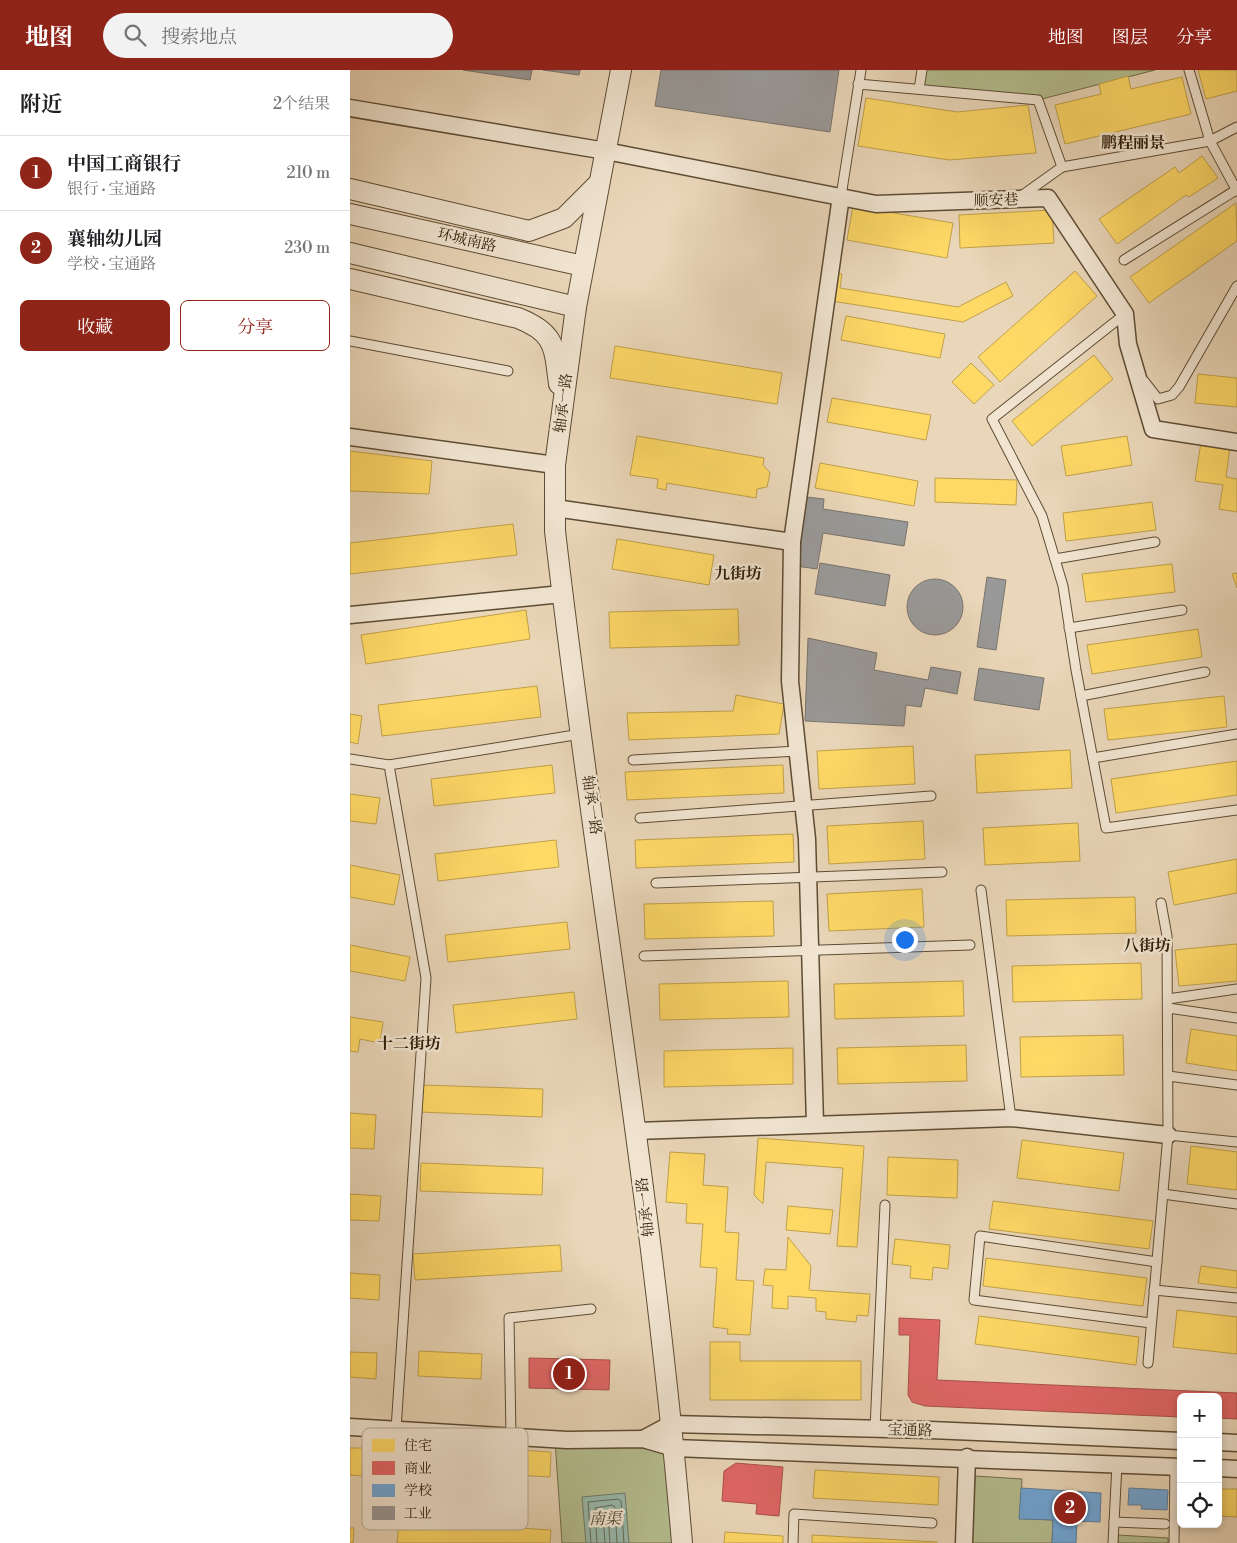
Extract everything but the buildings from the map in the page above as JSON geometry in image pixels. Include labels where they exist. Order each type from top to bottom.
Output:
[{"type":"street","name":"轴承一路","points":[[621,70],[576,308],[555,465],[555,531],[636,1131],[672,1424],[682,1543]]},
{"type":"street","name":"顺安巷","points":[[350,108],[606,150],[876,204],[1048,198],[1125,314],[1128,344],[1153,430],[1237,442]]},
{"type":"street","points":[[350,189],[529,231],[564,218],[599,183]]},
{"type":"street","points":[[815,1124],[808,878],[804,806],[790,681],[792,542],[841,196]]},
{"type":"street","name":"环城南路","points":[[350,214],[583,266]]},
{"type":"street","points":[[350,253],[576,308]]},
{"type":"street","points":[[350,279],[518,318],[538,326],[553,344],[563,407]]},
{"type":"street","points":[[350,437],[555,465]]},
{"type":"street","points":[[555,508],[792,542]]},
{"type":"street","points":[[350,615],[562,594]]},
{"type":"street","points":[[636,1131],[1011,1118],[1168,1135]]},
{"type":"street","name":"宝通路","points":[[643,1439],[672,1424],[875,1429],[1177,1441]]},
{"type":"street","name":"宝通路","points":[[350,1427],[373,1428]]},
{"type":"street","name":"宝通路","points":[[528,1438],[566,1440],[643,1439],[674,1448],[1177,1466]]},
{"type":"street","points":[[1222,1442],[1237,1443]]},
{"type":"street","points":[[964,1543],[967,1457]]},
{"type":"street","points":[[1222,1468],[1237,1469]]},
{"type":"lane","points":[[841,196],[860,70]]},
{"type":"lane","points":[[919,89],[922,70]]},
{"type":"lane","points":[[1124,260],[1237,191],[1210,141],[1189,70]]},
{"type":"lane","points":[[858,84],[1038,100],[1062,168]]},
{"type":"lane","points":[[1017,199],[1062,168],[1210,141],[1237,127]]},
{"type":"lane","points":[[1135,367],[1158,399],[1172,395],[1179,387],[1237,286]]},
{"type":"lane","points":[[1125,314],[992,419],[1042,516],[1063,586],[1092,758],[1106,828],[1237,810]]},
{"type":"lane","points":[[350,341],[508,371]]},
{"type":"lane","points":[[1055,559],[1155,542]]},
{"type":"lane","points":[[1069,628],[1182,610]]},
{"type":"lane","points":[[1081,696],[1205,672]]},
{"type":"lane","points":[[350,759],[389,765],[582,734]]},
{"type":"lane","points":[[1092,758],[1237,734]]},
{"type":"lane","points":[[633,760],[798,750]]},
{"type":"lane","points":[[389,765],[426,978],[396,1428]]},
{"type":"lane","points":[[640,818],[931,796]]},
{"type":"lane","points":[[656,883],[942,872]]},
{"type":"lane","points":[[981,890],[1011,1118]]},
{"type":"lane","points":[[1148,1363],[1168,1135],[1167,936],[1161,903]]},
{"type":"lane","points":[[644,956],[970,945]]},
{"type":"lane","points":[[1168,1004],[1237,989]]},
{"type":"lane","points":[[1168,1004],[1237,1018]]},
{"type":"lane","points":[[1168,1076],[1237,1085]]},
{"type":"lane","points":[[1168,1135],[1237,1142]]},
{"type":"lane","points":[[1163,1194],[1237,1204]]},
{"type":"lane","points":[[875,1429],[885,1206]]},
{"type":"lane","points":[[1152,1323],[974,1300],[980,1236],[1157,1262]]},
{"type":"lane","points":[[1154,1290],[1237,1298]]},
{"type":"lane","points":[[511,1428],[509,1318],[591,1309]]},
{"type":"lane","points":[[1113,1543],[1117,1464]]},
{"type":"lane","points":[[1174,1543],[1177,1483]]},
{"type":"lane","points":[[793,1543],[794,1514],[932,1523]]},
{"type":"lane","points":[[1114,1522],[1164,1524]]},
{"type":"green space","points":[[922,70],[1155,70],[1038,100],[919,89]]},
{"type":"green space","points":[[555,1440],[674,1448],[682,1543],[562,1543]]},
{"type":"green space","points":[[975,1476],[1022,1479],[1020,1518],[1053,1520],[1052,1543],[972,1543]]},
{"type":"green space","points":[[1118,1535],[1168,1538],[1168,1543],[1118,1543]]},
{"type":"water","name":"南渠","points":[[625,1493],[629,1543],[586,1543],[582,1497]]},
{"type":"place","name":"中国工商银行","points":[[569,1374]]},
{"type":"place","name":"襄轴幼儿园","points":[[1070,1508]]},
{"type":"district","name":"鹏程丽景","points":[[1133,142]]},
{"type":"district","name":"九街坊","points":[[738,573]]},
{"type":"district","name":"八街坊","points":[[1147,945]]},
{"type":"district","name":"十二街坊","points":[[409,1043]]}]
